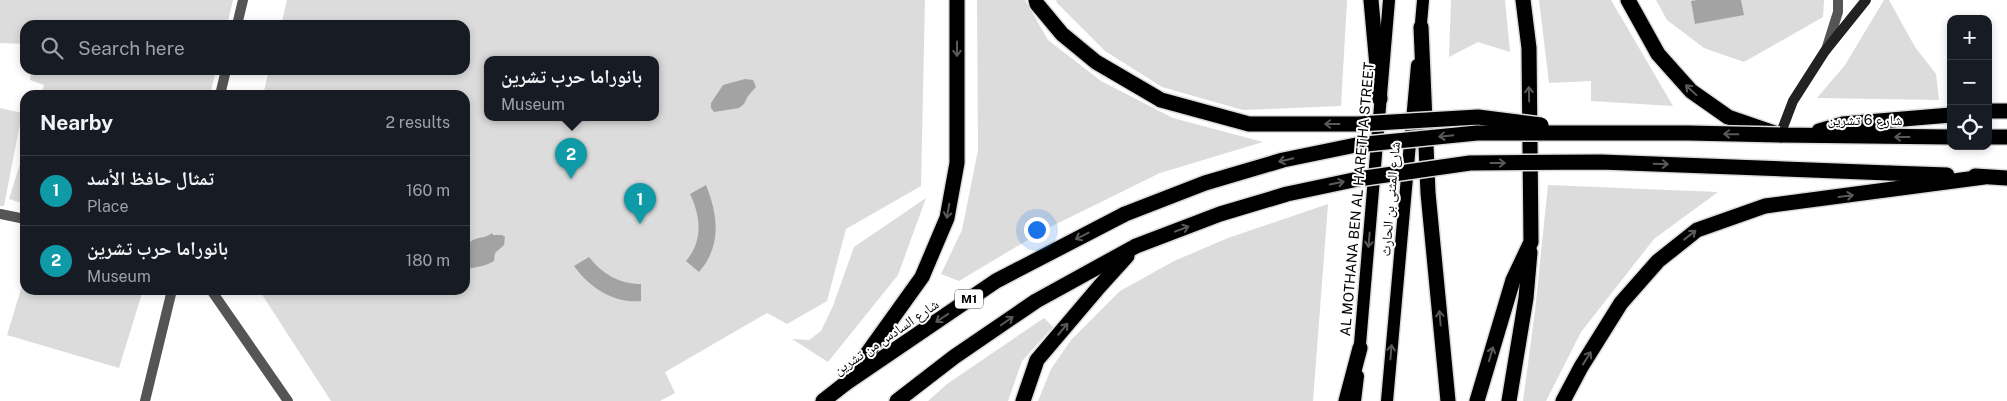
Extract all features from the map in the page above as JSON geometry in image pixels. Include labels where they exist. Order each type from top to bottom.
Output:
[{"type":"highway","points":[[846,383],[922,277],[947,218],[957,163],[957,0]]},
{"type":"highway","points":[[1036,0],[1037,4],[1062,34],[1096,62],[1161,100],[1249,124],[1358,124],[1478,118],[1607,133],[1780,135]]},
{"type":"highway","points":[[1371,0],[1380,99]]},
{"type":"highway","points":[[1510,401],[1526,298],[1531,242],[1529,48],[1524,0]]},
{"type":"highway","points":[[1628,0],[1658,54],[1691,91],[1728,117],[1780,135]]},
{"type":"highway","points":[[1421,26],[1428,193],[1448,401]]},
{"type":"highway","points":[[1992,111],[2007,111]]},
{"type":"highway","points":[[1803,136],[1843,124],[1947,114]]},
{"type":"highway","name":"شارع السادس من تشرين","points":[[823,401],[846,383],[996,281],[1125,214],[1205,183],[1266,165],[1356,145],[1477,133],[1607,133]]},
{"type":"highway","name":"شارع 6 تشرين","points":[[1780,135],[1947,137]]},
{"type":"highway","points":[[1992,137],[2007,137]]},
{"type":"highway","points":[[897,401],[954,357],[1036,301],[1136,246],[1220,214],[1287,194],[1358,179],[1470,163],[1601,162],[2007,178]]},
{"type":"highway","points":[[1563,401],[1621,303],[1658,261],[1697,230],[1765,206],[1984,177]]},
{"type":"highway","points":[[1477,401],[1513,280],[1531,242]]},
{"type":"highway","points":[[1023,401],[1037,360],[1098,287],[1136,246]]},
{"type":"highway","points":[[1346,401],[1360,348]]},
{"type":"main road","name":"AL MOTHANA BEN AL HARETHA STREET","points":[[1356,401],[1389,0]]},
{"type":"main road","name":"شارع المثنى بن الحارث","points":[[1387,401],[1423,0]]},
{"type":"main road","points":[[1780,135],[1793,101],[1825,52],[1866,0]]},
{"type":"street","points":[[238,20],[243,0]]},
{"type":"street","points":[[1825,52],[1838,12],[1838,0]]},
{"type":"street","points":[[221,90],[225,75]]},
{"type":"street","points":[[0,214],[20,218]]},
{"type":"street","points":[[145,401],[171,295]]},
{"type":"street","points":[[214,295],[288,401]]},
{"type":"shaded area","points":[[0,0],[233,0],[228,20],[20,20],[20,44],[0,43]]},
{"type":"shaded area","points":[[287,0],[925,0],[921,186],[846,229],[827,301],[787,324],[767,313],[665,372],[675,393],[660,401],[331,401],[262,295],[470,295],[470,90],[264,90],[268,75],[470,75],[470,20],[282,20]]},
{"type":"shaded area","points":[[977,0],[1025,0],[1048,40],[1101,81],[1173,118],[1263,142],[1160,173],[1046,229],[959,281],[941,274],[962,230],[978,150]]},
{"type":"shaded area","points":[[1056,0],[1347,0],[1341,106],[1243,110],[1162,87],[1105,51]]},
{"type":"shaded area","points":[[1451,0],[1505,0],[1510,52],[1478,42],[1449,57]]},
{"type":"shaded area","points":[[1539,0],[1611,0],[1673,106],[1591,101],[1591,81],[1549,83]]},
{"type":"shaded area","points":[[1656,0],[1824,0],[1823,17],[1744,62],[1704,48],[1667,20]]},
{"type":"shaded area","points":[[1741,0],[1744,15],[1695,24],[1691,1]]},
{"type":"shaded area","points":[[1884,0],[1889,0],[1915,47],[1936,74],[1939,100],[1817,98],[1845,65]]},
{"type":"shaded area","points":[[30,75],[215,75],[211,90],[42,90],[44,85],[30,80]]},
{"type":"shaded area","points":[[745,79],[753,80],[756,87],[744,104],[739,108],[714,112],[711,108],[711,103],[723,85]]},
{"type":"shaded area","points":[[0,108],[20,113],[20,123],[4,206],[0,206]]},
{"type":"shaded area","points":[[20,164],[20,202],[9,199]]},
{"type":"shaded area","points":[[706,185],[713,208],[716,230],[711,252],[699,272],[686,261],[692,253],[698,237],[698,220],[690,194]]},
{"type":"shaded area","points":[[1548,185],[1718,192],[1654,239],[1581,332],[1546,401],[1523,401],[1535,311]]},
{"type":"shaded area","points":[[926,198],[898,275],[828,362],[792,339],[809,340],[821,331],[833,306],[854,247]]},
{"type":"shaded area","points":[[1328,204],[1313,401],[1038,401],[1051,369],[1071,340],[1120,291],[1174,261],[1228,238]]},
{"type":"shaded area","points":[[492,233],[493,235],[502,235],[505,237],[504,245],[495,253],[494,261],[470,268],[470,242]]},
{"type":"shaded area","points":[[589,257],[612,277],[633,284],[641,284],[641,301],[621,300],[612,297],[587,281],[574,266]]},
{"type":"shaded area","points":[[20,292],[20,295],[141,295],[119,368],[7,335]]},
{"type":"shaded area","points":[[1044,318],[1053,327],[1022,361],[1008,401],[928,401],[947,384]]},
{"type":"place","name":"بانوراما حرب تشرين","points":[[571,179]]},
{"type":"place","name":"تمثال حافظ الأسد","points":[[640,224]]}]
